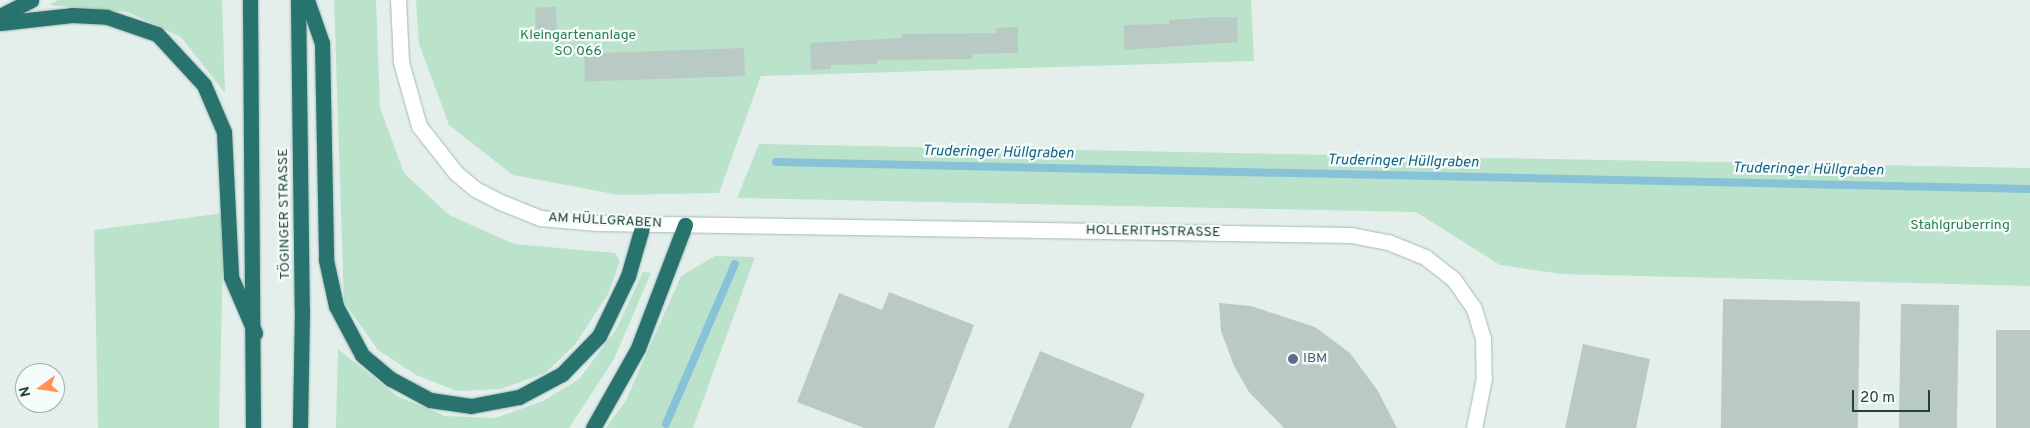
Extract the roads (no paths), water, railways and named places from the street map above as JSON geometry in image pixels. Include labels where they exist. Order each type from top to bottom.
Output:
[{"type":"highway","points":[[0,16],[31,0]]},
{"type":"highway","points":[[250,0],[255,333],[253,428]]},
{"type":"highway","name":"TÖGINGER STRASSE","points":[[298,0],[302,310],[300,428]]},
{"type":"highway","points":[[307,0],[322,43],[326,260],[336,306],[362,355],[391,379],[430,400],[471,406],[519,397],[562,374],[599,336],[628,276],[644,224]]},
{"type":"highway","points":[[0,23],[72,15],[107,17],[157,34],[204,85],[224,132],[232,277],[255,333]]},
{"type":"highway","points":[[593,428],[638,348],[684,225]]},
{"type":"main road","name":"AM HÜLLGRABEN","points":[[398,0],[407,92],[419,126],[456,173],[475,189],[540,218],[684,225]]},
{"type":"main road","name":"HOLLERITHSTRASSE","points":[[684,225],[1351,235],[1388,242],[1426,257],[1454,280],[1474,309],[1483,339],[1484,378],[1474,428]]},
{"type":"waterway","name":"Truderinger Hüllgraben","points":[[776,162],[2030,189]]},
{"type":"waterway","name":"Truderinger Hüllgraben","points":[[666,424],[735,264]]},
{"type":"place","name":"IBM","points":[[1293,359]]},
{"type":"park label","name":"Kleingartenanlage SO 066","points":[[578,44]]},
{"type":"park label","name":"Stahlgruberring","points":[[1960,226]]}]
